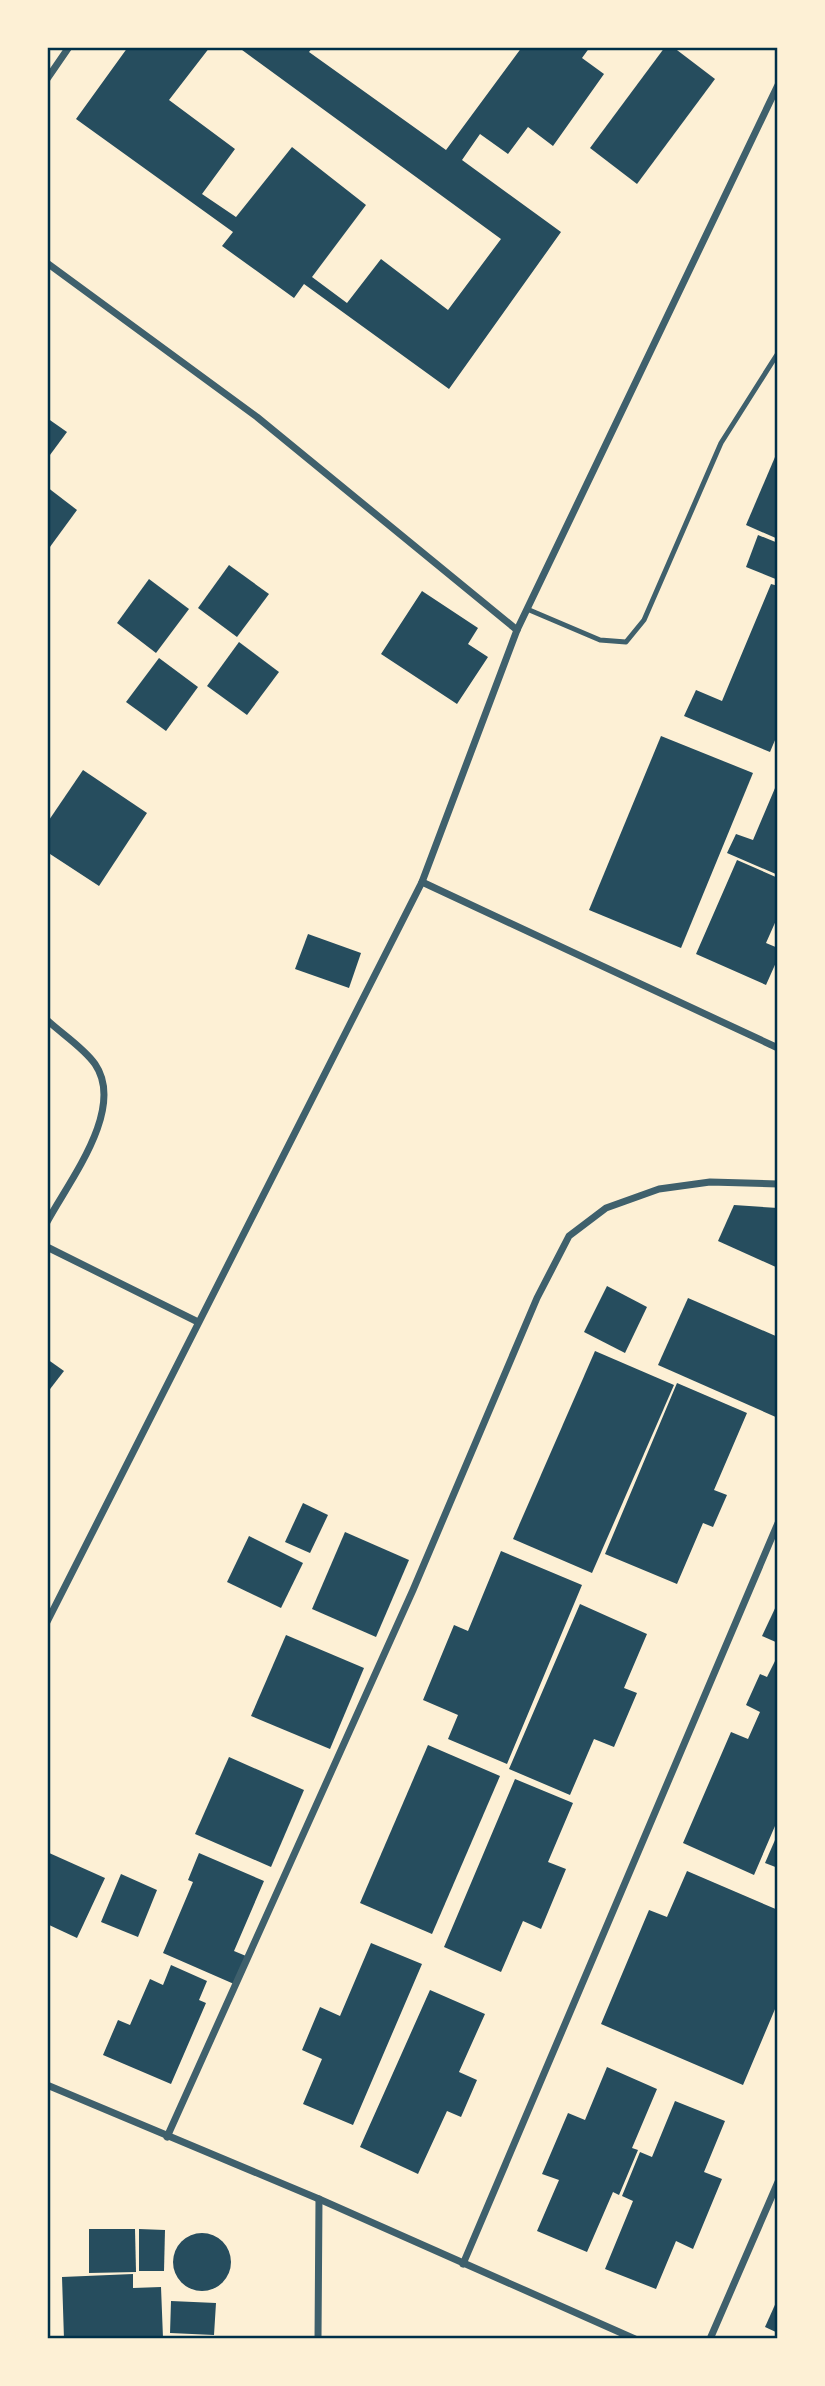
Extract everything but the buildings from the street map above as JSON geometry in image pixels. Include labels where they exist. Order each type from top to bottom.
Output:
[{"type":"street","points":[[47,79],[69,47]]},
{"type":"street","points":[[47,1622],[422,882],[517,629],[778,85]]},
{"type":"street","points":[[47,263],[257,417],[517,629]]},
{"type":"street","points":[[422,882],[778,1048]]},
{"type":"street","points":[[47,1020],[95,1064],[106,1091],[103,1119],[47,1222]]},
{"type":"street","points":[[167,2137],[413,1590],[537,1298],[569,1236],[606,1209],[659,1189],[710,1182],[778,1184]]},
{"type":"street","points":[[47,1247],[198,1322]]},
{"type":"street","points":[[463,2264],[778,1523]]},
{"type":"street","points":[[47,2085],[318,2199],[635,2339]]},
{"type":"street","points":[[710,2339],[778,2182]]},
{"type":"street","points":[[318,2199],[318,2339]]},
{"type":"lane","points":[[527,609],[600,640],[626,642],[644,620],[720,443],[778,353]]}]
